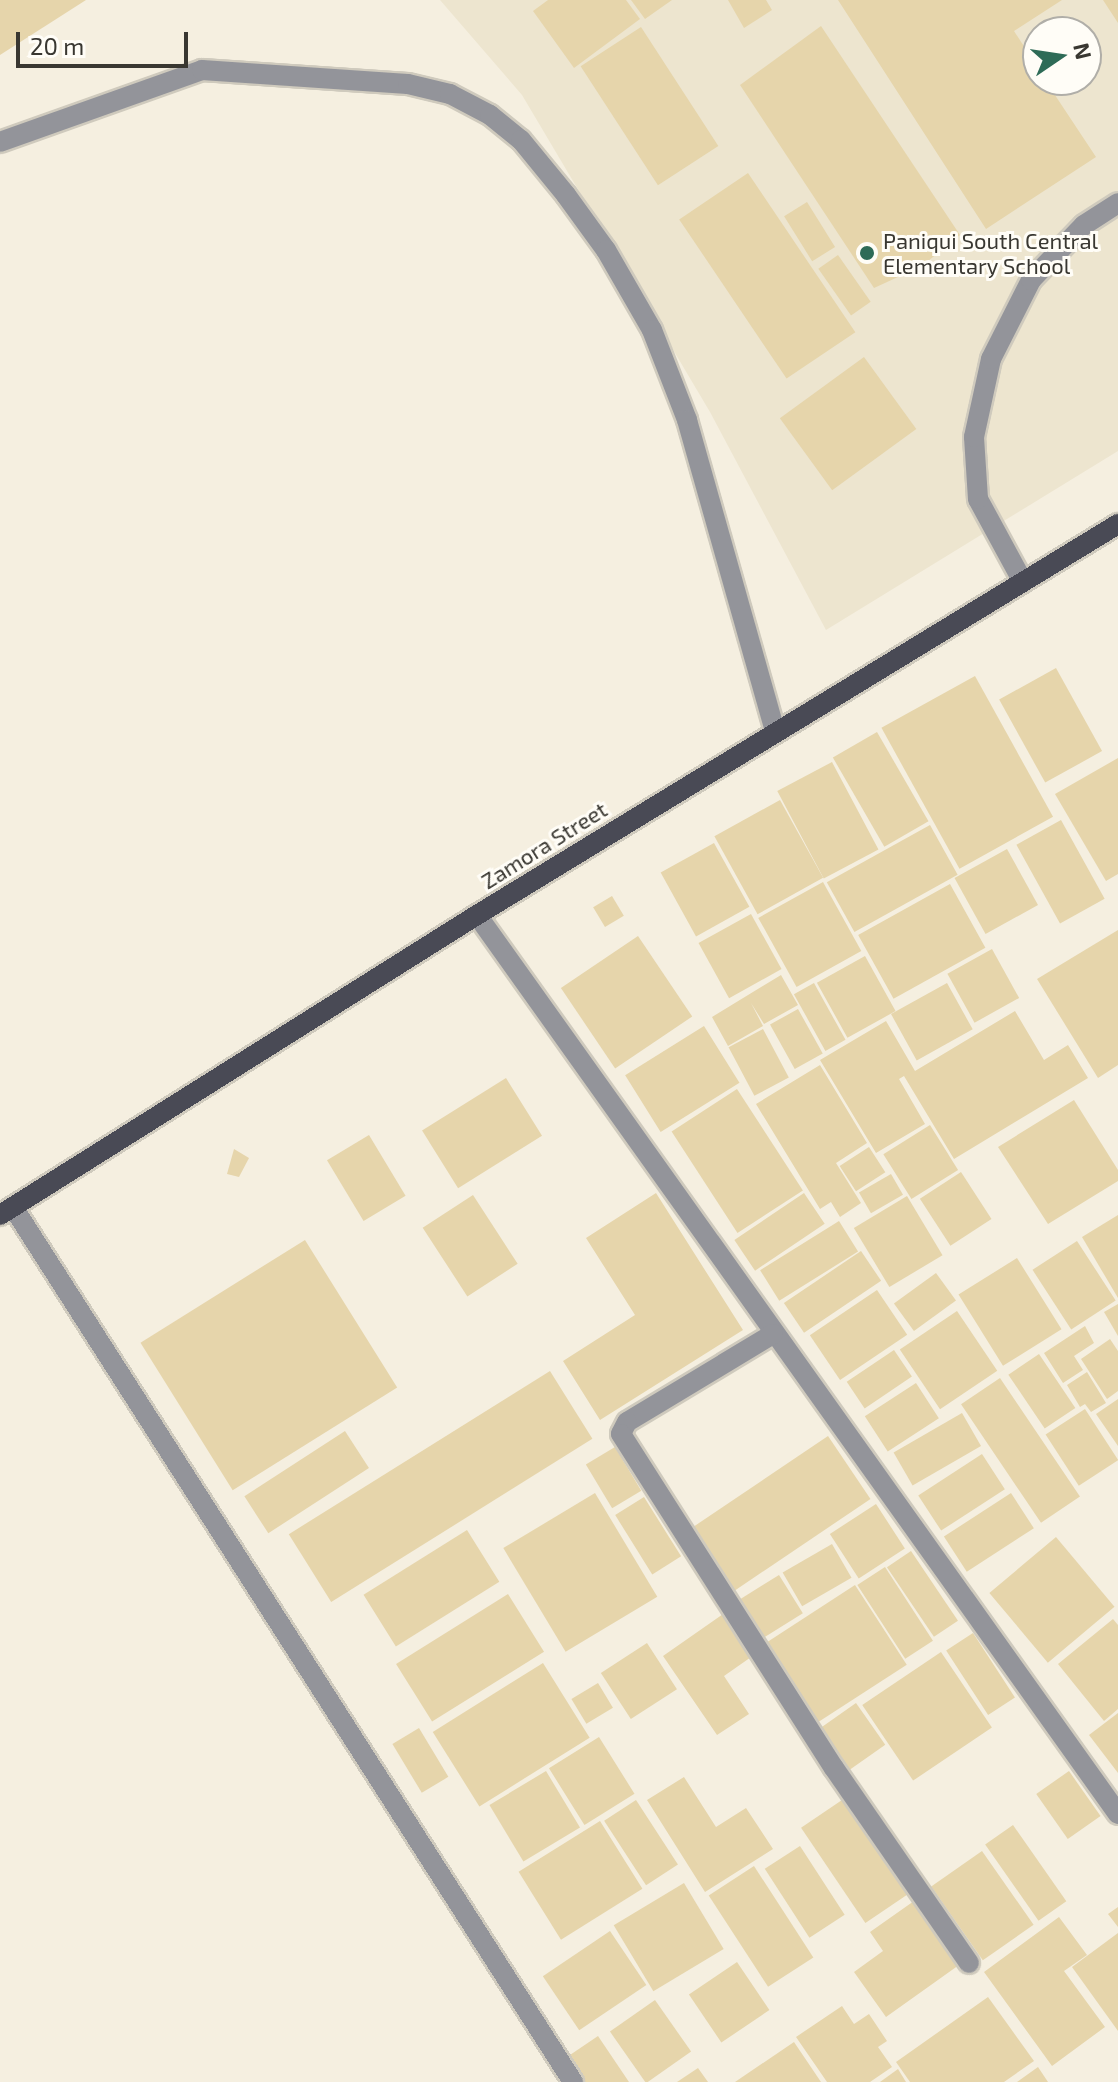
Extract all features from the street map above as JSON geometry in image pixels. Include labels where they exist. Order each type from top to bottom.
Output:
[{"type":"main road","name":"Zamora Street","points":[[6,1211],[477,915],[1118,524]]},
{"type":"street","points":[[0,142],[202,70],[408,84],[450,94],[490,115],[521,140],[566,195],[606,250],[652,330],[687,420],[775,731]]},
{"type":"street","points":[[1023,582],[978,499],[974,437],[991,359],[1031,280],[1084,225],[1118,203]]},
{"type":"street","points":[[477,915],[1118,1814]]},
{"type":"street","points":[[6,1211],[573,2082]]},
{"type":"street","points":[[773,1334],[627,1422],[621,1434],[834,1768],[969,1963]]},
{"type":"shaded area","name":"Paniqui South Central Elementary School","points":[[440,0],[1118,0],[1118,451],[826,630],[710,412],[522,95]]},
{"type":"building","points":[[0,0],[86,0],[0,55]]},
{"type":"building","points":[[548,0],[626,0],[640,19],[574,68],[533,11]]},
{"type":"building","points":[[631,0],[672,0],[645,19]]},
{"type":"building","points":[[728,0],[766,0],[772,10],[744,28]]},
{"type":"building","points":[[838,0],[1062,0],[1037,16],[1022,16],[1022,26],[1014,31],[1022,43],[1022,96],[1056,96],[1096,157],[986,229]]},
{"type":"building","points":[[1103,0],[1118,0],[1118,23]]},
{"type":"building","points":[[821,26],[960,235],[922,266],[874,288],[740,85]]},
{"type":"building","points":[[641,27],[718,146],[658,185],[581,66]]},
{"type":"building","points":[[748,173],[855,332],[787,379],[679,219]]},
{"type":"building","points":[[807,202],[835,247],[812,261],[784,216]]},
{"type":"building","points":[[838,255],[871,302],[851,315],[818,269]]},
{"type":"building","points":[[864,357],[916,429],[832,490],[780,418]]},
{"type":"building","points":[[1056,668],[1102,751],[1045,783],[999,700]]},
{"type":"building","points":[[975,676],[1053,817],[959,869],[881,728]]},
{"type":"building","points":[[877,732],[928,821],[884,847],[833,758]]},
{"type":"building","points":[[1118,758],[1118,874],[1106,881],[1055,794]]},
{"type":"building","points":[[832,762],[878,849],[824,879],[777,791]]},
{"type":"building","points":[[780,800],[823,878],[758,914],[714,836]]},
{"type":"building","points":[[1061,820],[1105,899],[1060,923],[1016,845]]},
{"type":"building","points":[[930,825],[958,875],[854,932],[827,882]]},
{"type":"building","points":[[714,843],[749,907],[696,936],[661,873]]},
{"type":"building","points":[[1007,849],[1038,905],[986,934],[955,878]]},
{"type":"building","points":[[823,882],[861,951],[797,987],[758,918]]},
{"type":"building","points":[[950,884],[985,948],[894,999],[858,935]]},
{"type":"building","points":[[612,896],[624,916],[605,927],[593,907]]},
{"type":"building","points":[[751,914],[782,969],[729,998],[699,943]]},
{"type":"building","points":[[1118,930],[1118,1065],[1098,1078],[1037,979]]},
{"type":"building","points":[[638,936],[692,1016],[615,1068],[561,988]]},
{"type":"building","points":[[992,949],[1019,998],[975,1023],[947,974]]},
{"type":"building","points":[[865,956],[896,1011],[847,1038],[817,983]]},
{"type":"building","points":[[781,975],[798,1005],[764,1024],[751,1003],[763,1026],[728,1046],[712,1017]]},
{"type":"building","points":[[814,983],[846,1040],[825,1051],[794,994]]},
{"type":"building","points":[[947,983],[973,1029],[917,1060],[891,1014]]},
{"type":"building","points":[[798,1009],[823,1054],[795,1069],[770,1025]]},
{"type":"building","points":[[1015,1011],[1044,1060],[1068,1045],[1088,1078],[954,1159],[904,1076],[899,1079],[925,1124],[876,1153],[820,1060],[886,1021],[915,1071]]},
{"type":"building","points":[[704,1026],[740,1083],[661,1132],[625,1075]]},
{"type":"building","points":[[763,1029],[789,1078],[754,1096],[729,1047]]},
{"type":"building","points":[[820,1065],[867,1143],[836,1163],[861,1203],[840,1217],[831,1202],[820,1209],[756,1104]]},
{"type":"building","points":[[506,1078],[542,1136],[458,1188],[422,1130]]},
{"type":"building","points":[[737,1089],[803,1190],[737,1233],[672,1131]]},
{"type":"building","points":[[1074,1100],[1118,1170],[1118,1181],[1048,1224],[998,1147]]},
{"type":"building","points":[[930,1125],[958,1170],[911,1199],[883,1154]]},
{"type":"building","points":[[369,1135],[406,1196],[364,1221],[327,1160]]},
{"type":"building","points":[[869,1147],[885,1172],[856,1191],[840,1166]]},
{"type":"building","points":[[234,1149],[249,1158],[239,1177],[227,1174]]},
{"type":"building","points":[[961,1172],[991,1219],[950,1246],[920,1199]]},
{"type":"building","points":[[891,1174],[903,1195],[871,1213],[859,1192]]},
{"type":"building","points":[[656,1193],[743,1330],[600,1420],[563,1361],[635,1315],[586,1238]]},
{"type":"building","points":[[804,1193],[825,1224],[755,1271],[734,1240]]},
{"type":"building","points":[[473,1195],[518,1264],[467,1296],[423,1228]]},
{"type":"building","points":[[907,1196],[943,1255],[889,1287],[854,1228]]},
{"type":"building","points":[[1118,1215],[1118,1298],[1082,1237]]},
{"type":"building","points":[[839,1221],[858,1252],[779,1301],[760,1270]]},
{"type":"building","points":[[305,1240],[397,1388],[233,1490],[140,1343]]},
{"type":"building","points":[[1077,1241],[1116,1301],[1071,1329],[1033,1270]]},
{"type":"building","points":[[861,1251],[881,1281],[804,1333],[784,1303]]},
{"type":"building","points":[[1017,1258],[1062,1329],[1003,1366],[958,1295]]},
{"type":"building","points":[[936,1273],[956,1301],[914,1331],[894,1304]]},
{"type":"building","points":[[877,1290],[907,1335],[840,1380],[810,1335]]},
{"type":"building","points":[[1118,1304],[1118,1336],[1104,1312]]},
{"type":"building","points":[[957,1311],[997,1371],[940,1409],[900,1350]]},
{"type":"building","points":[[1085,1326],[1094,1343],[1074,1356],[1083,1370],[1063,1383],[1044,1353]]},
{"type":"building","points":[[1110,1339],[1118,1351],[1118,1391],[1107,1399],[1081,1359]]},
{"type":"building","points":[[894,1350],[912,1377],[865,1408],[847,1382]]},
{"type":"building","points":[[1039,1354],[1075,1408],[1045,1429],[1008,1375]]},
{"type":"building","points":[[550,1371],[592,1439],[331,1602],[289,1534]]},
{"type":"building","points":[[1087,1372],[1106,1403],[1091,1412],[1085,1404],[1080,1407],[1067,1385]]},
{"type":"building","points":[[1000,1378],[1080,1497],[1041,1523],[961,1404]]},
{"type":"building","points":[[916,1383],[939,1418],[888,1451],[865,1416]]},
{"type":"building","points":[[1118,1399],[1118,1446],[1096,1414]]},
{"type":"building","points":[[1085,1409],[1118,1460],[1079,1486],[1046,1435]]},
{"type":"building","points":[[962,1413],[981,1446],[913,1485],[894,1452]]},
{"type":"building","points":[[345,1431],[369,1468],[268,1533],[244,1496]]},
{"type":"building","points":[[828,1436],[870,1499],[735,1591],[692,1528]]},
{"type":"building","points":[[615,1447],[641,1491],[612,1508],[586,1465]]},
{"type":"building","points":[[982,1454],[1005,1489],[941,1531],[918,1495]]},
{"type":"building","points":[[595,1493],[657,1597],[566,1652],[503,1548]]},
{"type":"building","points":[[1011,1493],[1034,1528],[967,1572],[944,1537]]},
{"type":"building","points":[[644,1497],[681,1556],[652,1574],[615,1515]]},
{"type":"building","points":[[876,1504],[905,1548],[859,1578],[830,1534]]},
{"type":"building","points":[[467,1530],[499,1582],[396,1646],[364,1595]]},
{"type":"building","points":[[1056,1537],[1114,1607],[1048,1663],[989,1593]]},
{"type":"building","points":[[832,1544],[852,1578],[802,1606],[783,1572]]},
{"type":"building","points":[[911,1551],[958,1621],[934,1637],[887,1567]]},
{"type":"building","points":[[885,1567],[933,1641],[905,1659],[857,1585]]},
{"type":"building","points":[[779,1575],[803,1613],[759,1641],[735,1603]]},
{"type":"building","points":[[855,1585],[907,1665],[814,1725],[763,1645]]},
{"type":"building","points":[[508,1594],[544,1652],[432,1722],[396,1664]]},
{"type":"building","points":[[726,1612],[754,1655],[724,1676],[749,1714],[717,1735],[663,1656]]},
{"type":"building","points":[[1113,1619],[1118,1625],[1118,1709],[1104,1721],[1058,1664]]},
{"type":"building","points":[[973,1633],[1015,1698],[988,1715],[946,1650]]},
{"type":"building","points":[[647,1643],[677,1689],[631,1719],[601,1673]]},
{"type":"building","points":[[941,1652],[992,1727],[913,1781],[862,1705]]},
{"type":"building","points":[[543,1663],[590,1738],[479,1807],[433,1732]]},
{"type":"building","points":[[598,1683],[613,1708],[586,1724],[571,1699]]},
{"type":"building","points":[[856,1703],[885,1745],[848,1771],[818,1729]]},
{"type":"building","points":[[1118,1713],[1118,1773],[1089,1735]]},
{"type":"building","points":[[419,1728],[448,1777],[422,1793],[392,1744]]},
{"type":"building","points":[[599,1737],[635,1794],[584,1825],[549,1768]]},
{"type":"building","points":[[546,1771],[580,1828],[523,1862],[489,1805]]},
{"type":"building","points":[[1069,1771],[1101,1816],[1068,1839],[1036,1794]]},
{"type":"building","points":[[684,1777],[716,1827],[746,1808],[773,1849],[705,1892],[647,1800]]},
{"type":"building","points":[[845,1798],[909,1893],[865,1923],[801,1828]]},
{"type":"building","points":[[636,1800],[678,1865],[646,1885],[604,1821]]},
{"type":"building","points":[[600,1821],[642,1889],[561,1940],[519,1872]]},
{"type":"building","points":[[1013,1825],[1066,1901],[1038,1921],[985,1845]]},
{"type":"building","points":[[800,1846],[845,1915],[809,1938],[765,1869]]},
{"type":"building","points":[[982,1851],[1034,1925],[983,1960],[931,1887]]},
{"type":"building","points":[[754,1866],[813,1957],[768,1987],[709,1895]]},
{"type":"building","points":[[684,1883],[724,1949],[653,1991],[614,1925]]},
{"type":"building","points":[[914,1901],[959,1965],[886,2017],[854,1972],[883,1951],[870,1932]]},
{"type":"building","points":[[1118,1907],[1118,1927],[1108,1914]]},
{"type":"building","points":[[1059,1917],[1087,1955],[1064,1971],[1105,2027],[1052,2066],[984,1972]]},
{"type":"building","points":[[610,1931],[646,1985],[579,2030],[543,1976]]},
{"type":"building","points":[[1118,1933],[1118,2031],[1072,1967]]},
{"type":"building","points":[[737,1962],[769,2010],[721,2043],[689,1994]]},
{"type":"building","points":[[988,1997],[1034,2061],[1004,2082],[910,2082],[896,2062]]},
{"type":"building","points":[[655,2000],[691,2052],[645,2082],[610,2032]]},
{"type":"building","points":[[842,2006],[854,2024],[869,2014],[887,2041],[878,2047],[892,2067],[870,2082],[827,2082],[796,2037]]},
{"type":"building","points":[[598,2036],[629,2082],[584,2082],[567,2057]]},
{"type":"building","points":[[794,2042],[821,2082],[735,2082]]},
{"type":"building","points":[[1038,2067],[1048,2082],[1017,2082]]},
{"type":"building","points":[[698,2068],[708,2082],[677,2082]]},
{"type":"building","points":[[898,2069],[906,2082],[880,2082]]},
{"type":"place","name":"Paniqui South Central Elementary School","points":[[867,253]]}]
